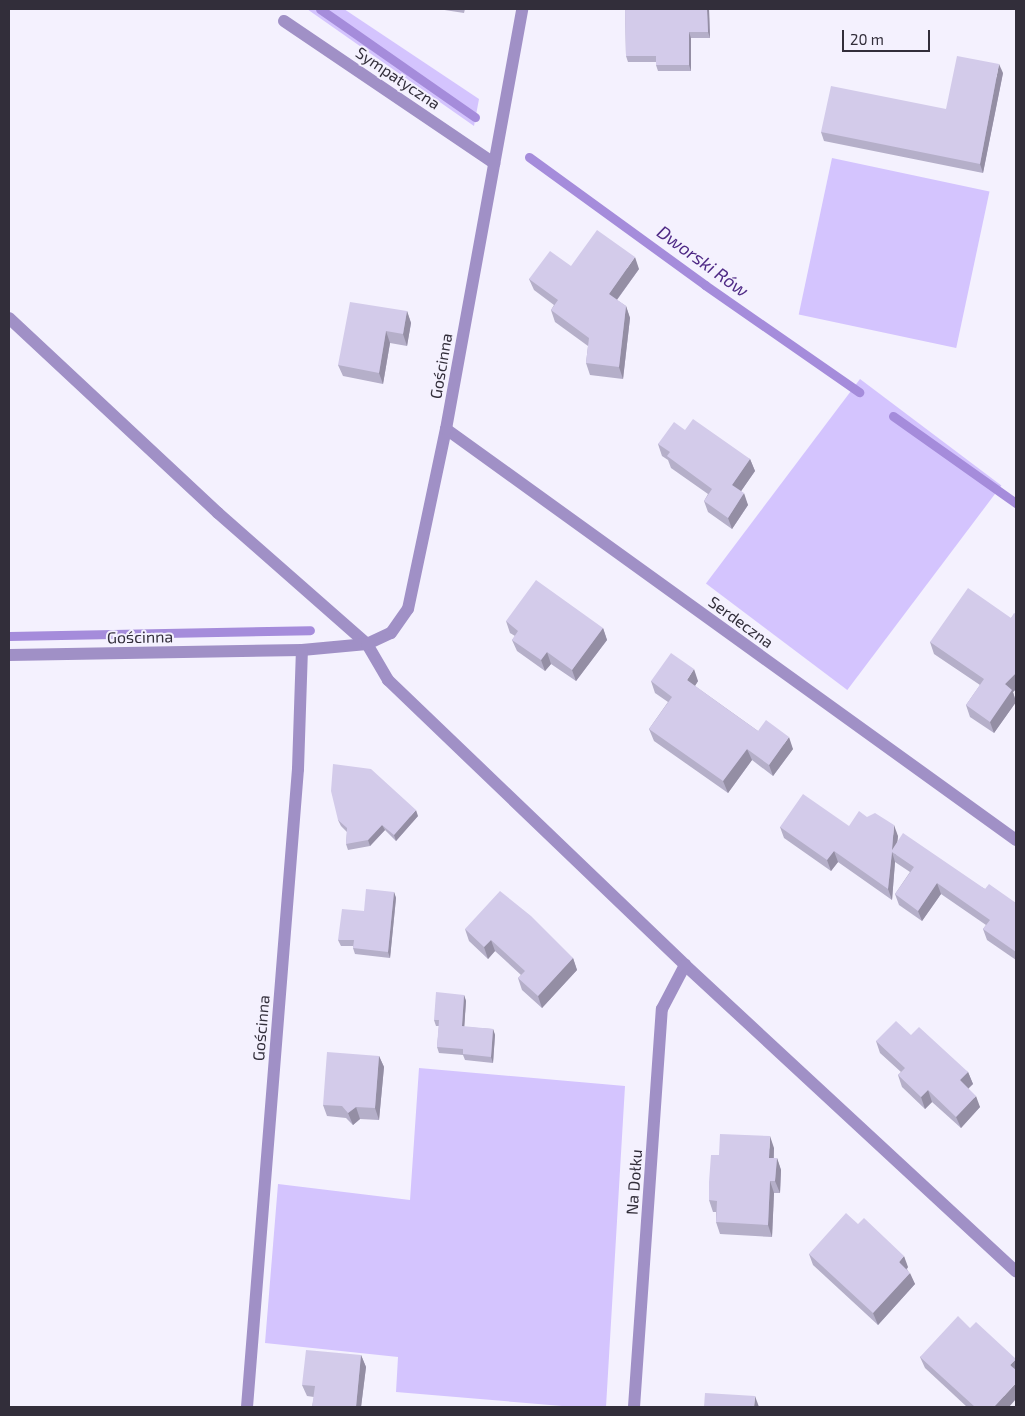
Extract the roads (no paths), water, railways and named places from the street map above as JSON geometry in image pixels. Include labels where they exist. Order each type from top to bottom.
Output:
[{"type":"street","name":"Gościnna","points":[[9,655],[302,650],[367,644],[391,633],[408,610],[446,429],[522,9]]},
{"type":"street","name":"Sympatyczna","points":[[284,21],[494,163]]},
{"type":"street","points":[[9,318],[218,513],[367,644],[388,680],[685,965],[1016,1272]]},
{"type":"street","name":"Serdeczna","points":[[446,429],[1016,840]]},
{"type":"street","name":"Gościnna","points":[[247,1407],[298,769],[302,650]]},
{"type":"street","name":"Na Dołku","points":[[634,1407],[662,1009],[685,965]]},
{"type":"waterway","name":"Dworski Rów","points":[[320,9],[475,117]]},
{"type":"waterway","name":"Dworski Rów","points":[[529,157],[705,285],[859,392]]},
{"type":"waterway","name":"Dworski Rów","points":[[893,416],[1016,503]]},
{"type":"waterway","points":[[9,636],[310,630]]}]
